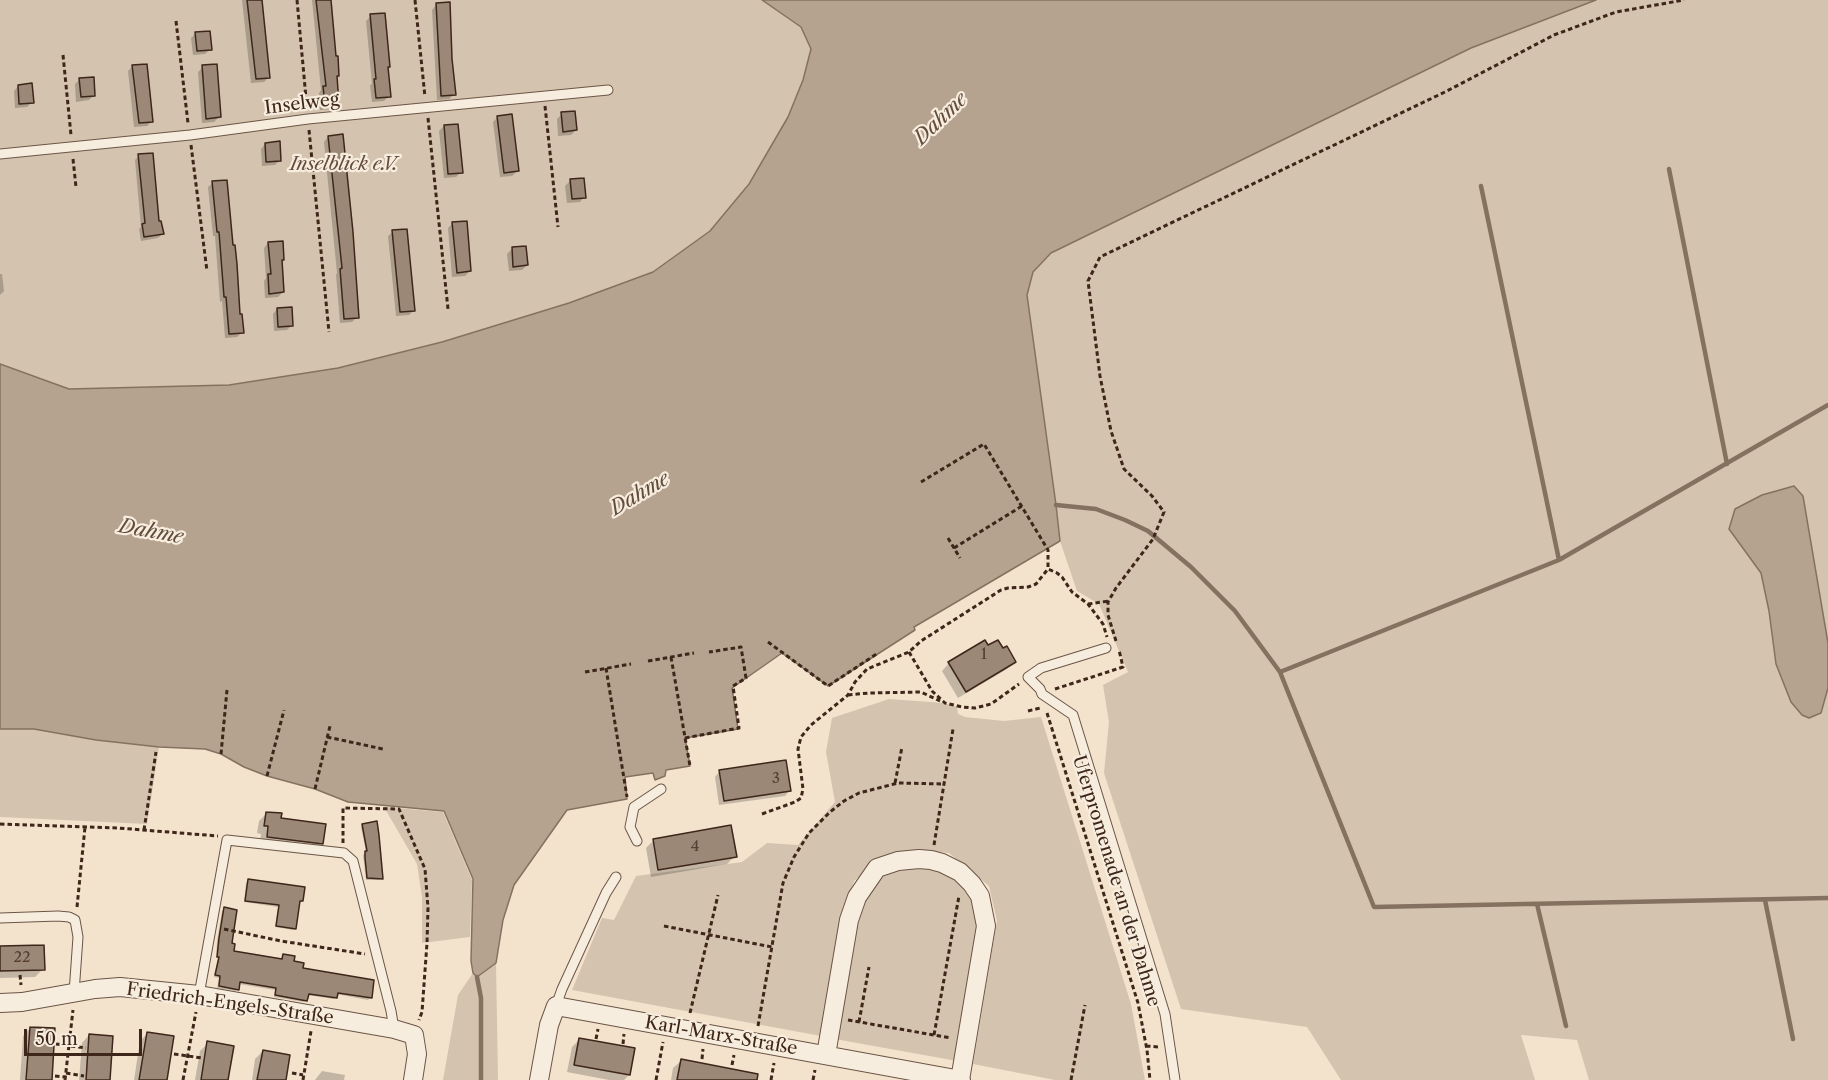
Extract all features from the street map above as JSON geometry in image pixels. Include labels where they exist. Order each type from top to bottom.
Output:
[{"type":"street","points":[[821,1060],[833,1017],[849,920],[856,897],[877,868],[898,861],[931,860],[960,872],[980,896],[984,911],[986,926],[961,1080]]},
{"type":"street","name":"Friedrich-Engels-Straße","points":[[0,1003],[22,1002],[120,987],[199,995],[394,1029],[414,1035]]},
{"type":"street","points":[[539,1080],[549,1025],[556,1006]]},
{"type":"street","name":"Karl-Marx-Straße","points":[[556,1006],[666,1026],[892,1074],[961,1080]]},
{"type":"street","points":[[413,1080],[417,1054],[414,1035]]},
{"type":"lane","name":"Inselweg","points":[[0,154],[189,135],[308,119],[608,90]]},
{"type":"lane","points":[[1028,677],[1041,668],[1106,648]]},
{"type":"lane","name":"Uferpromenade an der Dahme","points":[[1028,677],[1042,694],[1072,716],[1165,1014],[1175,1080]]},
{"type":"lane","points":[[637,841],[630,828],[634,807],[661,789]]},
{"type":"lane","points":[[199,995],[227,840],[344,854],[353,861],[394,1029]]},
{"type":"lane","points":[[556,1006],[606,893],[616,877]]},
{"type":"lane","points":[[0,918],[58,916],[75,920],[78,937],[75,993]]},
{"type":"path","points":[[297,0],[329,332]]},
{"type":"path","points":[[415,0],[448,309]]},
{"type":"path","points":[[1088,604],[1109,601],[1116,588],[1153,539],[1164,512],[1152,496],[1124,469],[1111,431],[1100,376],[1088,281],[1100,257],[1445,92],[1554,35],[1616,12],[1684,0]]},
{"type":"path","points":[[63,55],[76,187]]},
{"type":"path","points":[[544,97],[558,227]]},
{"type":"path","points":[[762,814],[801,798],[803,789],[798,748],[801,737],[811,724],[848,695],[855,682],[867,669],[909,652],[921,640],[1001,590],[1036,584],[1048,569],[1048,550],[984,444],[921,482]]},
{"type":"path","points":[[954,548],[1022,507]]},
{"type":"path","points":[[948,538],[960,558]]},
{"type":"path","points":[[1048,569],[1062,577],[1072,592],[1088,604],[1103,624],[1110,645],[1106,648]]},
{"type":"path","points":[[768,642],[828,686],[878,653]]},
{"type":"path","points":[[685,738],[739,728],[733,686],[746,678],[741,647],[709,652]]},
{"type":"path","points":[[909,652],[932,691],[945,703]]},
{"type":"path","points":[[648,661],[694,653]]},
{"type":"path","points":[[671,657],[690,766]]},
{"type":"path","points":[[585,672],[631,664]]},
{"type":"path","points":[[606,668],[627,799]]},
{"type":"path","points":[[848,695],[921,692],[945,703],[962,708],[975,708],[991,704],[1028,677]]},
{"type":"path","points":[[221,754],[227,690]]},
{"type":"path","name":"Uferpromenade an der Dahme","points":[[1028,711],[1046,706],[1138,1003],[1150,1080]]},
{"type":"path","points":[[267,776],[284,710]]},
{"type":"path","points":[[315,789],[330,726]]},
{"type":"path","points":[[933,850],[953,729]]},
{"type":"path","points":[[327,736],[383,749]]},
{"type":"path","points":[[895,783],[902,747]]},
{"type":"path","points":[[144,830],[156,752]]},
{"type":"path","points":[[758,1024],[783,883],[794,857],[809,833],[844,801],[872,789],[895,783],[943,784]]},
{"type":"path","points":[[344,854],[343,808],[399,809],[425,870],[428,908],[422,1012],[414,1035]]},
{"type":"path","points":[[0,825],[85,826],[220,836],[227,840]]},
{"type":"path","points":[[75,920],[85,826]]},
{"type":"path","points":[[934,1035],[960,890]]},
{"type":"path","points":[[690,1011],[718,895]]},
{"type":"path","points":[[212,926],[281,941],[376,954]]},
{"type":"path","points":[[664,926],[772,947]]},
{"type":"path","points":[[859,1022],[869,967]]},
{"type":"path","points":[[66,1077],[75,993]]},
{"type":"path","points":[[183,1080],[199,995]]},
{"type":"path","points":[[1071,1080],[1085,1005]]},
{"type":"path","points":[[303,1080],[314,1015]]},
{"type":"path","points":[[833,1017],[967,1041]]},
{"type":"path","points":[[656,1080],[666,1026]]},
{"type":"path","points":[[56,1044],[86,1048]]},
{"type":"path","points":[[702,1059],[704,1044]]},
{"type":"path","points":[[732,1065],[735,1050]]},
{"type":"path","points":[[174,1054],[202,1058]]},
{"type":"path","points":[[813,1080],[821,1060]]},
{"type":"path","points":[[292,1073],[303,1075]]},
{"type":"path","points":[[54,1076],[84,1076]]},
{"type":"green space","name":"Inselblick e.V.","points":[[0,0],[762,0],[801,27],[811,49],[803,86],[788,117],[748,184],[710,231],[653,272],[569,303],[442,342],[338,368],[229,385],[69,389],[0,364]]},
{"type":"green space","points":[[1596,0],[1828,0],[1828,643],[1803,496],[1729,529],[1761,573],[1769,611],[1809,718],[1821,714],[1828,688],[1828,1080],[1589,1080],[1577,1040],[1521,1035],[1535,1080],[1341,1080],[1307,1027],[1181,1009],[1104,773],[1109,722],[1103,685],[1128,672],[1099,604],[1077,591],[1060,541],[1027,295],[1033,272],[1052,253],[1471,48]]},
{"type":"green space","points":[[889,699],[944,703],[957,707],[958,714],[965,717],[1004,721],[1041,717],[1131,1004],[1145,1080],[1055,1080],[973,1064],[997,921],[989,886],[949,853],[915,850],[883,857],[854,881],[842,913],[821,1036],[572,990],[602,918],[614,920],[636,876],[742,862],[767,843],[798,845],[835,802],[826,752],[832,718]]},
{"type":"green space","points":[[0,729],[34,729],[96,740],[159,747],[147,824],[0,817]]},
{"type":"green space","points":[[384,807],[443,812],[472,880],[470,937],[422,943],[422,897],[417,864]]},
{"type":"green space","points":[[919,864],[961,880],[976,898],[982,921],[957,1061],[835,1039],[856,918],[878,878],[895,868]]},
{"type":"green space","points":[[496,963],[498,1080],[443,1080],[458,995],[473,973],[477,976]]},
{"type":"water","name":"Dahme","points":[[762,0],[1596,0],[1471,48],[1051,253],[1033,272],[1027,295],[1060,541],[914,627],[915,630],[828,686],[782,653],[732,688],[738,729],[685,738],[690,766],[666,770],[665,776],[655,780],[653,773],[625,777],[627,799],[567,810],[514,885],[503,920],[496,963],[477,977],[473,973],[471,961],[473,879],[444,811],[348,802],[315,789],[267,776],[244,767],[221,754],[205,749],[96,740],[34,729],[0,729],[0,364],[69,389],[229,385],[338,368],[442,342],[569,303],[653,272],[710,231],[749,184],[788,117],[803,80],[811,49],[801,27]]},
{"type":"water","points":[[1794,486],[1803,496],[1828,643],[1828,688],[1821,713],[1809,718],[1802,715],[1791,702],[1776,664],[1761,573],[1729,529],[1735,509],[1762,495]]},
{"type":"building","points":[[247,0],[262,0],[270,78],[256,79]]},
{"type":"building","points":[[316,0],[331,0],[336,56],[338,56],[339,105],[325,106],[323,86],[326,86]]},
{"type":"building","points":[[450,2],[456,95],[441,96],[436,3]]},
{"type":"building","points":[[385,13],[391,97],[376,98],[370,14]]},
{"type":"building","points":[[210,31],[212,50],[197,51],[195,32]]},
{"type":"building","points":[[147,64],[153,122],[139,123],[132,65]]},
{"type":"building","points":[[217,64],[221,117],[206,119],[202,65]]},
{"type":"building","points":[[94,77],[95,96],[81,97],[79,78]]},
{"type":"building","points":[[32,83],[34,103],[19,104],[18,85]]},
{"type":"building","points":[[575,111],[577,130],[563,132],[561,112]]},
{"type":"building","points":[[512,114],[519,171],[504,173],[497,116]]},
{"type":"building","points":[[458,124],[463,173],[448,174],[444,125]]},
{"type":"building","points":[[343,134],[359,318],[344,319],[340,269],[342,268],[328,136]]},
{"type":"building","points":[[280,141],[281,161],[266,162],[265,143]]},
{"type":"building","points":[[153,153],[159,221],[161,221],[164,234],[144,237],[142,224],[145,223],[138,154]]},
{"type":"building","points":[[584,178],[586,198],[572,199],[570,179]]},
{"type":"building","points":[[227,180],[237,264],[240,314],[242,314],[244,333],[229,334],[212,181]]},
{"type":"building","points":[[467,221],[471,271],[457,273],[452,222]]},
{"type":"building","points":[[407,229],[415,311],[400,312],[392,230]]},
{"type":"building","points":[[283,241],[284,292],[269,294],[268,274],[271,274],[268,242]]},
{"type":"building","points":[[526,246],[528,265],[513,267],[512,247]]},
{"type":"building","points":[[292,307],[293,326],[278,327],[277,308]]},
{"type":"building","points":[[985,640],[988,645],[998,640],[1003,648],[1007,646],[1016,662],[966,692],[948,662]]},
{"type":"building","points":[[786,760],[791,791],[724,801],[719,770]]},
{"type":"building","points":[[266,812],[282,813],[281,818],[326,824],[323,844],[267,837],[268,826],[264,826]]},
{"type":"building","points":[[377,821],[383,879],[367,878],[365,851],[367,851],[362,824]]},
{"type":"building","points":[[731,825],[737,857],[658,870],[653,839]]},
{"type":"building","points":[[248,879],[305,887],[303,901],[300,901],[296,929],[276,926],[279,905],[245,901]]},
{"type":"building","points":[[224,907],[237,910],[232,943],[235,944],[234,951],[282,959],[283,954],[295,956],[294,961],[304,963],[303,968],[374,980],[372,998],[338,993],[337,998],[309,994],[307,1001],[275,995],[276,988],[240,982],[239,990],[219,986],[220,976],[215,975]]},
{"type":"building","points":[[44,945],[45,970],[0,971],[0,946]]},
{"type":"building","points":[[30,1027],[55,1028],[52,1080],[26,1080]]},
{"type":"building","points":[[147,1032],[174,1036],[167,1080],[139,1080]]},
{"type":"building","points":[[89,1034],[113,1036],[110,1080],[86,1080]]},
{"type":"building","points":[[579,1038],[635,1048],[630,1075],[574,1065]]},
{"type":"building","points":[[207,1041],[234,1046],[228,1080],[201,1080]]},
{"type":"building","points":[[263,1050],[290,1055],[286,1080],[257,1080]]},
{"type":"building","points":[[681,1059],[758,1074],[757,1080],[677,1080]]},
{"type":"waterway","points":[[1669,169],[1727,464]]},
{"type":"waterway","points":[[1481,186],[1559,560]]},
{"type":"waterway","points":[[1280,672],[1559,560],[1828,405]]},
{"type":"waterway","points":[[1056,505],[1096,509],[1148,531],[1191,567],[1235,611],[1280,672],[1374,907],[1828,898]]},
{"type":"waterway","points":[[1765,900],[1793,1039]]},
{"type":"waterway","points":[[1537,904],[1566,1026]]},
{"type":"waterway","points":[[477,977],[481,998],[481,1080]]}]
